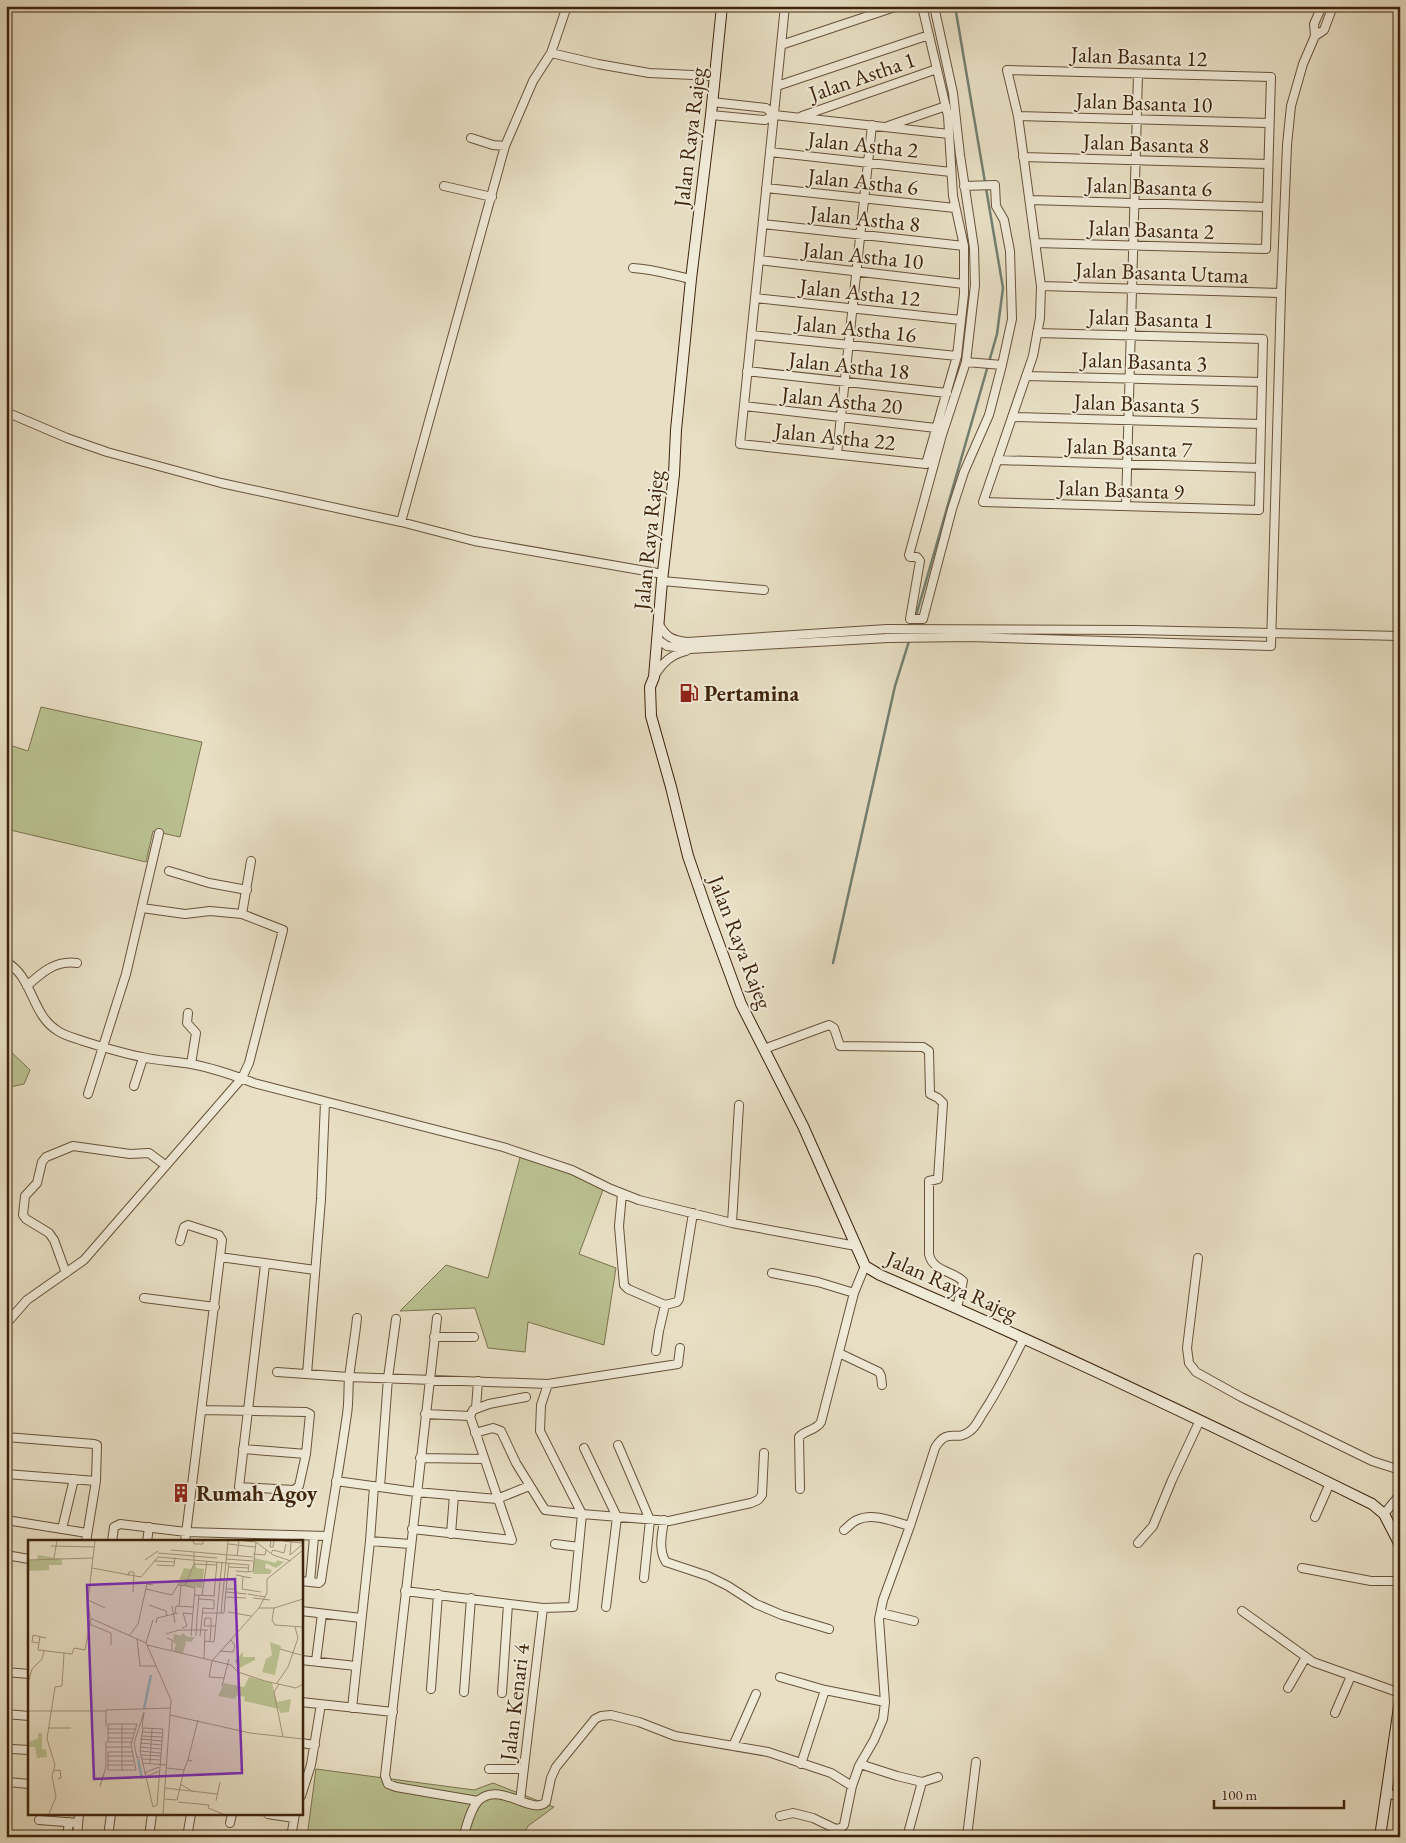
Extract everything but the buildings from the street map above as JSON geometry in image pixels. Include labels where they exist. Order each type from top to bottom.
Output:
[{"type":"main road","name":"Jalan Raya Rajeg","points":[[722,6],[691,279],[676,430],[674,474],[656,639],[654,677],[650,687],[651,716],[672,787],[688,856],[741,1004],[803,1126],[865,1266],[880,1275],[1024,1338],[1200,1420],[1372,1504],[1384,1514],[1400,1545]]},
{"type":"main road","points":[[1380,1837],[1400,1700]]},
{"type":"street","points":[[401,522],[505,146],[533,81],[551,54],[567,6]]},
{"type":"street","points":[[744,406],[785,6]]},
{"type":"street","points":[[781,46],[898,6]]},
{"type":"street","points":[[922,6],[946,106],[951,172],[964,246],[964,284],[957,356],[936,428]]},
{"type":"street","points":[[934,6],[953,93],[964,186],[974,248],[976,285],[966,362],[942,435],[909,555],[910,557],[917,557],[920,561],[910,619],[923,619],[964,472],[989,415],[999,365],[1012,319],[1010,251],[1004,220],[996,206],[995,185],[964,186]]},
{"type":"street","points":[[656,639],[667,646],[690,649],[888,638],[970,636],[1272,646],[1281,293],[1287,145],[1291,106],[1303,64],[1315,36],[1314,24],[1322,7],[1333,8],[1324,30],[1315,36]]},
{"type":"street","points":[[777,86],[929,35]]},
{"type":"street","points":[[551,54],[649,72],[715,76]]},
{"type":"street","name":"Jalan Astha 1","points":[[799,117],[937,69]]},
{"type":"street","name":"Jalan Basanta 12","points":[[1018,116],[1007,70],[1271,78],[1269,123]]},
{"type":"street","points":[[1126,506],[1138,74]]},
{"type":"street","points":[[712,102],[766,108],[774,115]]},
{"type":"street","points":[[885,127],[946,106]]},
{"type":"street","points":[[711,115],[765,120],[774,115],[949,134]]},
{"type":"street","points":[[997,460],[1033,356],[1040,318],[1041,286],[1018,116]]},
{"type":"street","name":"Jalan Basanta 10","points":[[1018,116],[1269,123]]},
{"type":"street","points":[[1267,207],[1269,123]]},
{"type":"street","points":[[837,454],[872,125]]},
{"type":"street","points":[[471,138],[493,145],[505,146]]},
{"type":"street","name":"Jalan Astha 2","points":[[770,152],[951,172]]},
{"type":"street","name":"Jalan Basanta 8","points":[[1024,157],[1268,164]]},
{"type":"street","points":[[444,186],[492,197]]},
{"type":"street","name":"Jalan Astha 6","points":[[766,188],[956,208]]},
{"type":"street","name":"Jalan Basanta 6","points":[[1030,200],[1267,207]]},
{"type":"street","name":"Jalan Basanta 2","points":[[1036,243],[1266,249],[1267,207]]},
{"type":"street","name":"Jalan Astha 8","points":[[762,224],[964,246]]},
{"type":"street","name":"Jalan Astha 10","points":[[759,260],[964,284]]},
{"type":"street","points":[[633,268],[654,269],[663,274],[691,279]]},
{"type":"street","name":"Jalan Basanta Utama","points":[[1041,286],[1281,293]]},
{"type":"street","name":"Jalan Astha 12","points":[[755,298],[961,320]]},
{"type":"street","name":"Jalan Basanta 1","points":[[1037,332],[1263,339],[1262,382]]},
{"type":"street","name":"Jalan Astha 16","points":[[751,335],[957,356]]},
{"type":"street","points":[[966,362],[999,365]]},
{"type":"street","name":"Jalan Astha 18","points":[[747,371],[946,392]]},
{"type":"street","name":"Jalan Basanta 3","points":[[1026,376],[1262,382]]},
{"type":"street","points":[[1260,468],[1262,382]]},
{"type":"street","name":"Jalan Astha 20","points":[[744,406],[936,428]]},
{"type":"street","name":"Jalan Astha 22","points":[[744,406],[740,444],[926,464],[936,428]]},
{"type":"street","points":[[6,412],[67,438],[138,462],[229,485],[401,522],[474,541],[662,577],[764,590]]},
{"type":"street","name":"Jalan Basanta 5","points":[[1012,417],[1261,424]]},
{"type":"street","name":"Jalan Basanta 7","points":[[997,460],[1260,468]]},
{"type":"street","name":"Jalan Basanta 9","points":[[997,460],[983,502],[1259,510],[1260,468]]},
{"type":"street","points":[[658,623],[664,634],[676,640],[687,642],[886,629],[1124,630],[1400,636]]},
{"type":"street","points":[[654,677],[663,662],[674,654],[690,649]]},
{"type":"street","points":[[88,1094],[126,974],[159,833]]},
{"type":"street","points":[[242,914],[251,861]]},
{"type":"street","points":[[169,871],[209,884],[247,890]]},
{"type":"street","points":[[6,1324],[27,1300],[84,1260],[242,1078],[249,1063],[284,932],[281,928],[242,914],[210,911],[185,914],[142,908]]},
{"type":"street","points":[[6,962],[16,968],[43,1016],[58,1032],[102,1047],[143,1058],[191,1064],[224,1071],[325,1102],[503,1147],[572,1170],[639,1200],[732,1223],[856,1246]]},
{"type":"street","points":[[27,986],[46,969],[62,963],[78,963]]},
{"type":"street","points":[[188,1013],[187,1023],[196,1032],[191,1064]]},
{"type":"street","points":[[764,1049],[829,1025],[834,1028],[840,1046],[923,1047],[930,1051],[930,1094],[943,1103],[938,1179],[929,1181],[929,1254],[937,1266],[963,1281],[957,1308]]},
{"type":"street","points":[[134,1086],[143,1058]]},
{"type":"street","points":[[307,1374],[321,1199],[325,1102]]},
{"type":"street","points":[[732,1223],[739,1105]]},
{"type":"street","points":[[66,1273],[54,1240],[48,1233],[23,1215],[25,1196],[37,1183],[42,1162],[46,1157],[62,1151],[68,1146],[73,1146],[130,1154],[149,1153],[166,1164]]},
{"type":"street","points":[[622,1194],[619,1226],[624,1285],[628,1289],[665,1305],[677,1302],[679,1299],[693,1214]]},
{"type":"street","points":[[180,1241],[184,1228],[188,1225],[219,1235],[222,1240],[184,1540]]},
{"type":"street","points":[[220,1258],[265,1267],[315,1270]]},
{"type":"street","points":[[1198,1258],[1187,1348],[1189,1363],[1196,1372],[1241,1397],[1372,1461],[1400,1470]]},
{"type":"street","points":[[800,1489],[799,1437],[803,1432],[819,1426],[854,1293],[865,1266]]},
{"type":"street","points":[[202,1410],[247,1411],[306,1412],[311,1415],[306,1454],[297,1489],[242,1488],[239,1484],[247,1411],[265,1267]]},
{"type":"street","points":[[772,1273],[825,1284],[854,1293]]},
{"type":"street","points":[[144,1298],[215,1307]]},
{"type":"street","points":[[656,1351],[658,1331],[665,1305]]},
{"type":"street","points":[[302,1581],[319,1583],[321,1581],[347,1412],[357,1318]]},
{"type":"street","points":[[437,1318],[385,1776],[388,1784],[478,1801]]},
{"type":"street","points":[[352,1708],[396,1319]]},
{"type":"street","points":[[434,1337],[474,1337]]},
{"type":"street","points":[[780,1816],[793,1813],[813,1818],[836,1829],[844,1825],[852,1786],[860,1764],[874,1740],[883,1718],[885,1702],[880,1613],[883,1600],[937,1443],[945,1436],[964,1436],[971,1430],[1001,1386],[1024,1338]]},
{"type":"street","points":[[277,1372],[350,1377],[548,1384],[678,1364],[680,1348]]},
{"type":"street","points":[[839,1353],[879,1372],[882,1385]]},
{"type":"street","points":[[476,1408],[478,1381]]},
{"type":"street","points":[[405,1591],[543,1608],[573,1607],[582,1514],[540,1431],[541,1405],[548,1384]]},
{"type":"street","points":[[412,1529],[512,1540],[470,1416],[472,1410],[476,1408],[526,1397]]},
{"type":"street","points":[[425,1414],[470,1416]]},
{"type":"street","points":[[1138,1543],[1153,1526],[1200,1420]]},
{"type":"street","points":[[475,1433],[493,1428],[501,1431],[529,1486],[545,1510],[650,1520],[679,1519],[758,1500],[762,1495],[764,1453]]},
{"type":"street","points":[[6,1437],[96,1444],[98,1448],[96,1481],[86,1540]]},
{"type":"street","points":[[618,1445],[650,1520],[644,1578]]},
{"type":"street","points":[[584,1448],[617,1517],[606,1607]]},
{"type":"street","points":[[243,1449],[306,1454]]},
{"type":"street","points":[[420,1458],[484,1459]]},
{"type":"street","points":[[6,1474],[96,1481]]},
{"type":"street","points":[[62,1529],[74,1479]]},
{"type":"street","points":[[336,1481],[416,1492],[497,1499],[529,1486]]},
{"type":"street","points":[[1315,1517],[1330,1483]]},
{"type":"street","points":[[1384,1514],[1400,1492]]},
{"type":"street","points":[[451,1534],[454,1495]]},
{"type":"street","points":[[844,1530],[857,1520],[876,1517],[910,1526]]},
{"type":"street","points":[[6,1520],[87,1533]]},
{"type":"street","points":[[664,1520],[661,1550],[666,1562],[708,1576],[756,1604],[782,1616],[829,1629]]},
{"type":"street","points":[[112,1540],[116,1525],[149,1527],[217,1538],[327,1536]]},
{"type":"street","points":[[147,1540],[149,1527]]},
{"type":"street","points":[[310,1582],[314,1537]]},
{"type":"street","points":[[370,1541],[410,1544]]},
{"type":"street","points":[[555,1544],[579,1547]]},
{"type":"street","points":[[6,1554],[28,1559]]},
{"type":"street","points":[[1302,1568],[1371,1581],[1400,1581]]},
{"type":"street","points":[[431,1689],[438,1594]]},
{"type":"street","points":[[464,1692],[471,1598]]},
{"type":"street","points":[[502,1692],[508,1604]]},
{"type":"street","name":"Jalan Kenari 4","points":[[520,1801],[543,1608]]},
{"type":"street","points":[[302,1611],[361,1618]]},
{"type":"street","points":[[1242,1611],[1313,1662],[1400,1693]]},
{"type":"street","points":[[880,1613],[914,1621]]},
{"type":"street","points":[[316,1662],[322,1614]]},
{"type":"street","points":[[1288,1688],[1306,1657]]},
{"type":"street","points":[[302,1660],[356,1666]]},
{"type":"street","points":[[6,1672],[28,1674]]},
{"type":"street","points":[[1335,1713],[1351,1676]]},
{"type":"street","points":[[780,1677],[825,1690],[885,1702]]},
{"type":"street","points":[[802,1764],[825,1690]]},
{"type":"street","points":[[733,1746],[756,1694]]},
{"type":"street","points":[[302,1702],[393,1712]]},
{"type":"street","points":[[303,1784],[311,1765],[321,1704]]},
{"type":"street","points":[[6,1714],[28,1716]]},
{"type":"street","points":[[463,1837],[472,1810],[478,1801],[485,1796],[509,1795],[520,1801],[540,1806],[544,1805],[556,1767],[595,1719],[601,1716],[611,1715],[639,1722],[675,1736],[768,1752],[831,1773],[852,1786]]},
{"type":"street","points":[[302,1743],[315,1744]]},
{"type":"street","points":[[12,1749],[28,1750]]},
{"type":"street","points":[[967,1837],[976,1762]]},
{"type":"street","points":[[860,1764],[922,1782],[938,1777]]},
{"type":"street","points":[[489,1769],[523,1769]]},
{"type":"street","points":[[8,1782],[28,1784]]},
{"type":"street","points":[[908,1837],[922,1782]]},
{"type":"street","points":[[1387,1793],[1400,1797]]},
{"type":"street","points":[[108,1837],[111,1816]]},
{"type":"street","points":[[149,1837],[152,1816]]},
{"type":"street","points":[[187,1837],[191,1816]]},
{"type":"street","points":[[230,1823],[232,1816]]},
{"type":"street","points":[[291,1837],[294,1816]]},
{"type":"street","points":[[40,1820],[69,1822],[79,1819],[77,1837]]},
{"type":"street","points":[[67,1837],[69,1822]]},
{"type":"green space","points":[[41,707],[202,742],[180,837],[153,831],[146,862],[6,829],[6,744],[28,751]]},
{"type":"green space","points":[[6,1047],[30,1070],[24,1084],[6,1088]]},
{"type":"green space","points":[[522,1150],[591,1174],[606,1182],[579,1254],[616,1268],[604,1345],[528,1322],[525,1352],[488,1348],[475,1308],[400,1311],[446,1265],[488,1278]]},
{"type":"green space","points":[[316,1769],[474,1790],[493,1783],[554,1807],[528,1826],[522,1837],[307,1837]]},
{"type":"waterway","points":[[916,616],[997,334],[1003,288],[955,6]]},
{"type":"waterway","points":[[833,963],[895,686],[910,638]]},
{"type":"place","name":"Pertamina","points":[[689,693]]},
{"type":"place","name":"Rumah Agoy","points":[[181,1493]]}]
